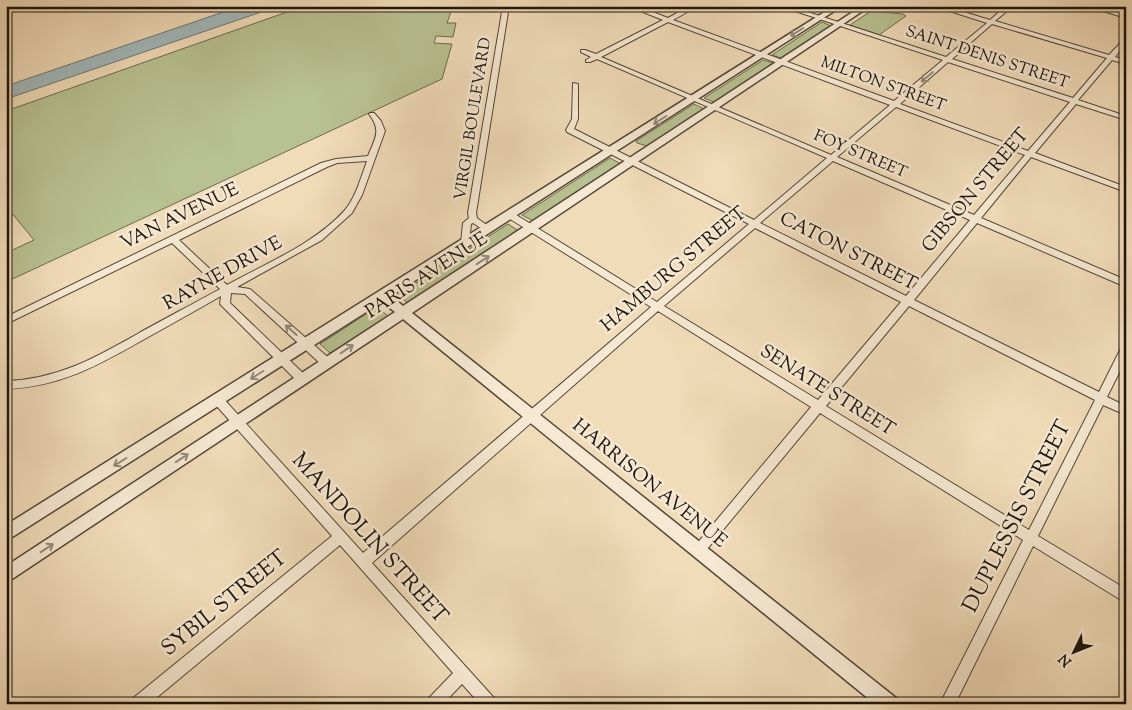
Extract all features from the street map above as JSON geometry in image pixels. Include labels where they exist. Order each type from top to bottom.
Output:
[{"type":"street","name":"VIRGIL BOULEVARD","points":[[488,229],[473,219],[472,212],[506,6]]},
{"type":"street","name":"MILTON STREET","points":[[631,6],[1126,190]]},
{"type":"street","points":[[588,61],[695,6]]},
{"type":"street","name":"SAINT DENIS STREET","points":[[783,6],[1126,118]]},
{"type":"street","name":"PARIS AVENUE","points":[[6,534],[838,6]]},
{"type":"street","name":"PARIS AVENUE","points":[[6,575],[867,6]]},
{"type":"street","points":[[936,6],[1126,62]]},
{"type":"street","name":"HAMBURG STREET","points":[[363,562],[657,307],[1010,6]]},
{"type":"street","points":[[1089,6],[1126,16]]},
{"type":"street","name":"GIBSON STREET","points":[[699,550],[1126,39]]},
{"type":"street","name":"FOY STREET","points":[[583,51],[1126,284]]},
{"type":"street","name":"CATON STREET","points":[[575,84],[575,118],[570,130],[1126,411]]},
{"type":"street","name":"RAYNE DRIVE","points":[[6,384],[39,382],[67,375],[90,365],[306,247],[336,225],[349,211],[358,195],[372,158],[381,130],[378,121],[372,114]]},
{"type":"street","points":[[624,142],[645,153]]},
{"type":"street","name":"VAN AVENUE","points":[[6,321],[324,165],[336,161],[372,158]]},
{"type":"street","name":"SENATE STREET","points":[[510,215],[1126,597]]},
{"type":"street","points":[[465,243],[467,223],[473,219]]},
{"type":"street","points":[[173,239],[227,290],[247,291],[327,363]]},
{"type":"street","points":[[227,290],[225,304],[302,380]]},
{"type":"street","name":"HARRISON AVENUE","points":[[383,296],[890,704]]},
{"type":"street","name":"DUPLESSIS STREET","points":[[948,704],[1126,349]]},
{"type":"street","name":"MANDOLIN STREET","points":[[218,400],[490,704]]},
{"type":"street","name":"SYBIL STREET","points":[[137,704],[341,537]]},
{"type":"street","points":[[433,704],[463,674]]},
{"type":"green space","points":[[304,6],[453,6],[447,23],[456,23],[453,37],[436,36],[434,43],[452,44],[442,79],[6,282],[6,253],[34,240],[6,206],[6,111]]},
{"type":"green space","points":[[871,11],[903,14],[906,16],[879,35],[850,25]]},
{"type":"green space","points":[[822,22],[831,26],[781,58],[772,55]]},
{"type":"green space","points":[[763,60],[773,63],[714,102],[704,98]]},
{"type":"green space","points":[[694,104],[704,109],[647,146],[637,143],[636,141]]},
{"type":"green space","points":[[610,158],[621,164],[533,221],[522,215]]},
{"type":"green space","points":[[508,224],[519,231],[408,303],[397,295]]},
{"type":"green space","points":[[377,307],[388,316],[330,353],[320,344]]},
{"type":"water","points":[[241,6],[279,6],[6,99],[6,86]]}]
